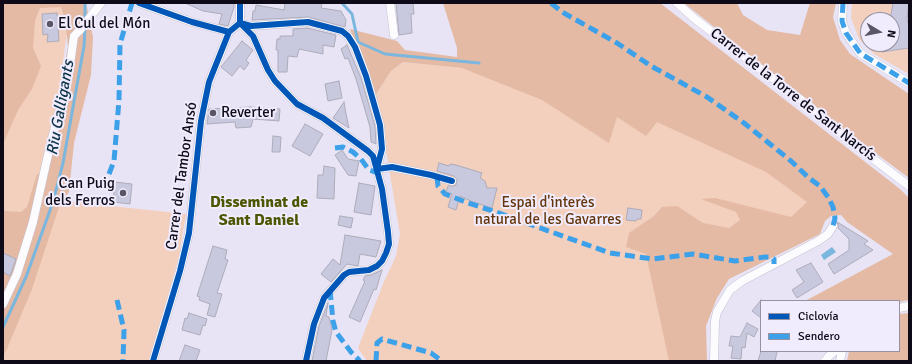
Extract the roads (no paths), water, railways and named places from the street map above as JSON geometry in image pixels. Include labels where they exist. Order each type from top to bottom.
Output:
[{"type":"street","points":[[139,3],[192,22],[229,32]]},
{"type":"street","points":[[240,3],[240,23],[253,36],[268,70],[286,94],[297,104],[323,118],[368,151],[373,156],[382,189],[389,244],[386,253],[382,261],[373,268],[369,270],[349,272],[344,275],[324,298],[314,324],[306,361]]},
{"type":"street","points":[[390,3],[394,35]]},
{"type":"street","name":"Carrer de la Torre de Sant Narcís","points":[[677,3],[695,19],[809,106],[838,132],[909,186]]},
{"type":"street","points":[[843,3],[842,21],[846,33],[860,53],[909,83]]},
{"type":"street","points":[[3,304],[17,274],[33,222],[50,146],[68,79],[74,36],[99,6]]},
{"type":"street","points":[[240,23],[251,26],[308,22],[342,31],[348,36],[355,47],[366,76],[380,126],[382,149],[377,169]]},
{"type":"street","name":"Carrer del Tambor Ansó","points":[[153,361],[180,271],[189,233],[201,121],[207,92],[213,70],[229,32],[240,23]]},
{"type":"street","points":[[377,169],[392,167],[452,181]]},
{"type":"street","points":[[714,361],[715,321],[717,312],[730,290],[742,281],[818,241],[828,234],[833,226]]},
{"type":"street","points":[[825,361],[834,352]]},
{"type":"water","points":[[832,247],[836,252],[824,260],[821,255]]},
{"type":"waterway","name":"Riu Galligants","points":[[85,3],[85,20]]},
{"type":"waterway","points":[[342,3],[352,14],[358,42],[385,54],[479,63]]},
{"type":"waterway","name":"Riu Galligants","points":[[3,327],[26,277],[53,202],[63,163],[84,46],[85,28]]},
{"type":"place","name":"El Cul del Món","points":[[50,24]]},
{"type":"place","name":"Reverter","points":[[213,113]]},
{"type":"place","name":"Can Puig dels Ferros","points":[[123,193]]},
{"type":"district","name":"Disseminat de Sant Daniel","points":[[259,212]]},
{"type":"park label","name":"Espai d'interès natural de les Gavarres","points":[[548,212]]}]
